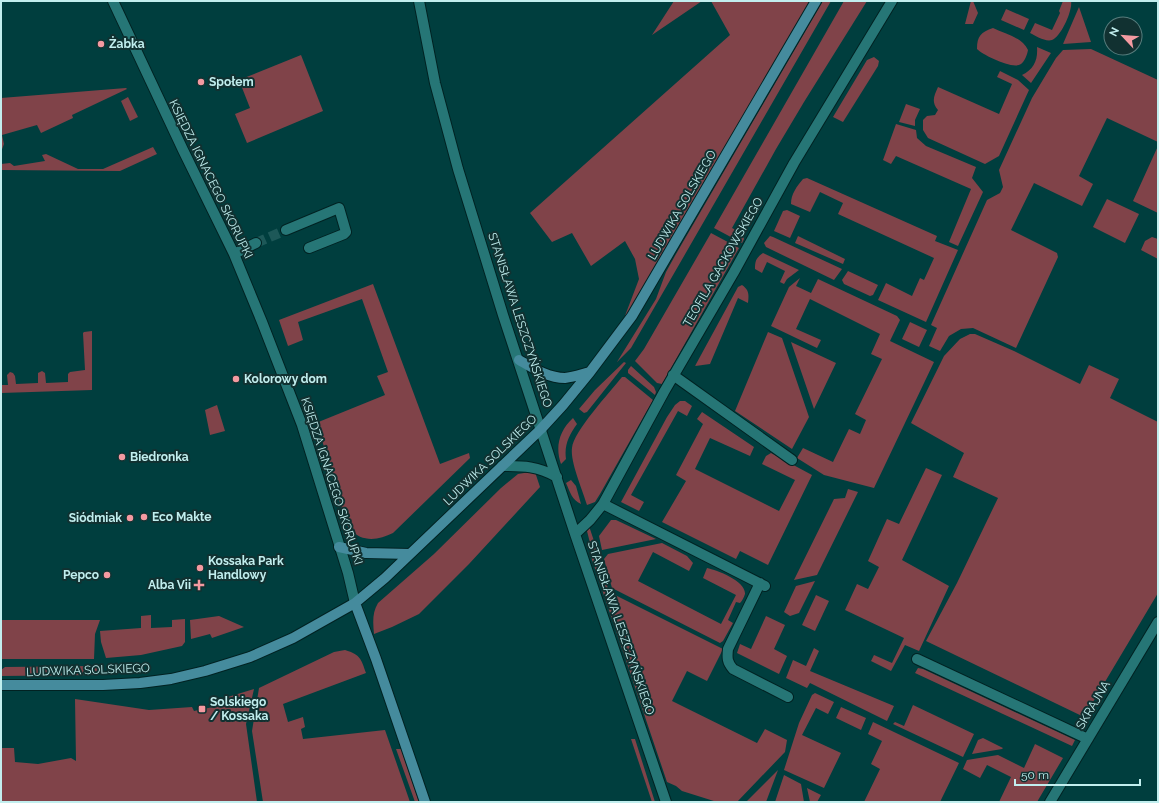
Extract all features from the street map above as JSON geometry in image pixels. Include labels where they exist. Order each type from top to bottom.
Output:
[{"type":"street","name":"KSIĘDZA IGNACEGO SKORUPKI","points":[[113,1],[173,130],[234,254],[262,322],[302,425],[348,573],[355,603],[376,659],[425,802]]},
{"type":"street","name":"STANISŁAWA LESZCZYŃSKIEGO","points":[[419,1],[435,83],[458,169],[541,429],[666,802]]},
{"type":"street","name":"LUDWIKA SOLSKIEGO","points":[[1,685],[104,685],[140,683],[171,679],[205,671],[250,657],[293,638],[355,603],[385,578],[541,429],[590,372],[632,316],[816,1]]},
{"type":"street","name":"TEOFILA GACKOWSKIEGO","points":[[576,534],[603,504],[673,375],[734,272],[794,163],[892,1]]},
{"type":"street","points":[[286,230],[339,208],[346,232],[309,248]]},
{"type":"street","points":[[234,254],[256,243]]},
{"type":"street","points":[[519,360],[537,371],[558,377],[590,372]]},
{"type":"street","points":[[673,375],[792,460]]},
{"type":"street","points":[[502,466],[529,466],[542,469],[557,477]]},
{"type":"street","points":[[603,504],[762,584],[728,649],[728,664],[733,669],[788,697]]},
{"type":"street","points":[[339,547],[366,553],[410,554]]},
{"type":"street","name":"SKRAJNA","points":[[1050,802],[1158,622]]},
{"type":"street","points":[[917,660],[1088,739]]},
{"type":"shaded area","points":[[674,1],[702,1],[652,35]]},
{"type":"shaded area","points":[[711,1],[816,1],[623,321],[639,279],[635,259],[625,241],[591,266],[572,233],[552,242],[530,213],[730,35]]},
{"type":"shaded area","points":[[823,1],[831,1],[631,348],[617,362],[656,299],[666,272],[676,254]]},
{"type":"shaded area","points":[[844,1],[867,1],[776,149],[732,228],[742,233],[744,239],[742,243],[714,228]]},
{"type":"shaded area","points":[[971,1],[973,1],[978,13],[973,24],[965,24]]},
{"type":"shaded area","points":[[1063,1],[1071,1],[1070,10],[1066,23],[1055,38],[1052,40],[1046,40],[1030,33],[1035,23],[1052,30],[1060,13],[1059,11]]},
{"type":"shaded area","points":[[1079,7],[1091,42],[1063,44]]},
{"type":"shaded area","points":[[1006,9],[1029,19],[1024,30],[1001,20]]},
{"type":"shaded area","points":[[993,28],[1013,36],[1022,42],[1028,52],[1025,60],[1021,64],[1012,65],[1005,63],[985,55],[977,49],[980,35]]},
{"type":"shaded area","points":[[1037,47],[1051,53],[1031,83],[1022,75],[1030,70],[1034,64],[1037,56]]},
{"type":"shaded area","points":[[1091,49],[1103,55],[1103,56],[1106,56],[1158,80],[1158,142],[1107,118],[1079,176],[1093,184],[1082,206],[1034,183],[1011,230],[1057,253],[1058,257],[1016,348],[973,328],[961,329],[949,336],[940,351],[929,346],[937,328],[931,325],[987,200],[1000,193],[1003,187],[999,170],[1032,98],[1056,58],[1063,50]]},
{"type":"shaded area","points":[[301,55],[323,111],[247,143],[235,114],[250,108],[239,80]]},
{"type":"shaded area","points":[[874,57],[879,61],[878,66],[843,122],[833,117],[867,60]]},
{"type":"shaded area","points":[[1000,71],[1018,80],[1029,90],[999,156],[985,164],[928,138],[923,130],[923,120],[927,116],[935,115],[938,110],[934,104],[934,96],[938,87],[999,114],[1012,84],[997,77]]},
{"type":"shaded area","points":[[127,89],[72,115],[73,118],[41,133],[37,125],[2,135],[4,144],[1,152],[1,98]]},
{"type":"shaded area","points":[[128,97],[138,117],[130,121],[121,101]]},
{"type":"shaded area","points":[[906,104],[920,109],[915,120],[915,126],[899,122]]},
{"type":"shaded area","points":[[896,124],[916,130],[917,138],[926,146],[976,167],[972,178],[983,192],[958,246],[949,242],[971,189],[896,156],[891,164],[883,160]]},
{"type":"shaded area","points":[[1158,146],[1158,213],[1133,201]]},
{"type":"shaded area","points":[[153,147],[157,154],[120,171],[1,170],[1,164],[10,163],[14,166],[45,161],[42,155],[46,154],[78,169],[103,169]]},
{"type":"shaded area","points":[[807,178],[937,236],[935,241],[958,250],[926,322],[878,300],[886,283],[912,296],[920,278],[924,280],[934,258],[838,214],[843,203],[820,192],[810,212],[791,204],[793,194],[797,187],[803,179]]},
{"type":"shaded area","points":[[1107,199],[1139,214],[1125,243],[1093,227]]},
{"type":"shaded area","points":[[787,210],[800,216],[790,238],[774,231],[783,211]]},
{"type":"shaded area","points":[[711,233],[739,248],[662,384],[657,383],[635,361],[644,349]]},
{"type":"shaded area","points":[[770,236],[842,269],[834,280],[766,247],[764,243]]},
{"type":"shaded area","points":[[798,236],[845,259],[843,264],[795,243]]},
{"type":"shaded area","points":[[1152,237],[1158,239],[1158,259],[1141,250],[1145,241]]},
{"type":"shaded area","points":[[763,253],[799,270],[787,279],[784,284],[780,282],[785,271],[767,262],[762,273],[755,269],[756,260]]},
{"type":"shaded area","points":[[848,271],[878,285],[873,295],[870,296],[844,284],[842,280]]},
{"type":"shaded area","points":[[800,278],[796,286],[811,293],[818,279],[897,316],[900,320],[890,341],[934,362],[874,488],[824,475],[797,458],[803,448],[833,462],[849,429],[860,434],[866,420],[855,414],[882,359],[871,354],[880,334],[810,299],[796,329],[821,340],[817,348],[771,326],[789,287]]},
{"type":"shaded area","points":[[373,284],[440,464],[469,453],[470,458],[393,533],[376,539],[360,537],[348,526],[316,423],[385,395],[377,376],[388,372],[362,299],[298,322],[303,340],[288,346],[279,320]]},
{"type":"shaded area","points":[[742,285],[748,292],[748,303],[738,298],[710,364],[695,366],[738,287]]},
{"type":"shaded area","points":[[910,322],[927,330],[919,347],[902,339]]},
{"type":"shaded area","points":[[92,331],[92,390],[1,393],[1,385],[8,385],[7,375],[10,372],[15,376],[16,384],[38,383],[38,373],[42,371],[45,373],[46,383],[68,382],[68,374],[70,372],[85,370],[83,333]]},
{"type":"shaded area","points":[[768,332],[782,338],[809,417],[792,449],[735,411]]},
{"type":"shaded area","points":[[970,334],[975,334],[1014,351],[1080,384],[1089,365],[1119,379],[1110,398],[1158,422],[1158,593],[1084,717],[926,641],[957,583],[998,498],[953,477],[964,453],[911,423],[944,356],[960,339]]},
{"type":"shaded area","points":[[791,342],[836,363],[814,409]]},
{"type":"shaded area","points":[[624,362],[626,363],[587,412],[584,413],[579,409],[595,390]]},
{"type":"shaded area","points":[[631,366],[654,387],[656,392],[655,395],[628,373]]},
{"type":"shaded area","points":[[622,377],[625,377],[653,400],[595,502],[587,505],[573,461],[572,448],[574,441],[585,422]]},
{"type":"shaded area","points":[[680,401],[685,401],[692,406],[687,416],[678,411],[631,495],[644,502],[639,511],[621,502],[667,417],[675,405]]},
{"type":"shaded area","points":[[217,405],[225,431],[210,435],[205,410]]},
{"type":"shaded area","points":[[702,412],[754,447],[750,456],[710,438],[695,469],[779,511],[795,480],[762,464],[766,456],[771,453],[812,475],[768,565],[740,551],[736,559],[662,522],[686,481],[676,475],[703,424],[697,419]]},
{"type":"shaded area","points":[[573,418],[577,424],[568,440],[566,459],[561,464],[558,445],[564,428]]},
{"type":"shaded area","points":[[926,468],[942,475],[902,560],[949,586],[919,651],[905,645],[891,671],[871,661],[874,655],[892,663],[904,638],[845,610],[857,584],[868,589],[879,567],[868,561],[887,519],[899,524]]},
{"type":"shaded area","points":[[535,472],[540,487],[469,564],[419,614],[374,634],[374,614],[378,603],[434,554],[501,488],[518,474]]},
{"type":"shaded area","points":[[571,480],[576,486],[581,504],[573,498],[570,493],[566,483]]},
{"type":"shaded area","points":[[848,489],[858,492],[817,575],[794,580],[834,499],[845,498]]},
{"type":"shaded area","points":[[611,520],[616,520],[656,539],[602,550],[599,536]]},
{"type":"shaded area","points":[[589,526],[597,550],[592,551],[587,531]]},
{"type":"shaded area","points":[[662,543],[687,556],[693,563],[689,571],[653,552],[638,581],[721,624],[736,595],[703,578],[707,568],[730,577],[744,589],[745,594],[743,599],[740,603],[736,602],[728,620],[733,623],[723,641],[720,643],[612,588],[604,559],[608,554]]},
{"type":"shaded area","points":[[598,555],[609,592],[723,649],[707,681],[687,671],[672,701],[757,743],[765,729],[787,740],[785,752],[737,802],[717,802],[682,791],[676,786],[667,782],[591,557]]},
{"type":"shaded area","points":[[815,581],[799,613],[790,616],[784,612],[796,586]]},
{"type":"shaded area","points":[[816,595],[829,601],[815,631],[802,625]]},
{"type":"shaded area","points":[[151,615],[151,628],[172,627],[172,620],[185,619],[185,642],[182,646],[141,655],[106,658],[101,642],[100,631],[141,628],[141,616]]},
{"type":"shaded area","points":[[219,616],[244,627],[212,638],[210,634],[191,639],[190,620]]},
{"type":"shaded area","points":[[766,616],[785,625],[774,649],[787,656],[779,674],[737,653],[740,644],[751,649]]},
{"type":"shaded area","points":[[1,620],[100,620],[95,634],[94,659],[1,659]]},
{"type":"shaded area","points":[[814,648],[819,651],[810,671],[894,706],[887,721],[810,683],[807,688],[786,678],[793,660],[806,666]]},
{"type":"shaded area","points":[[345,650],[360,658],[366,673],[283,704],[288,722],[303,717],[305,727],[301,729],[303,739],[385,730],[410,802],[263,802],[252,731],[259,688],[334,652]]},
{"type":"shaded area","points":[[138,664],[138,666],[118,673],[112,672],[107,666]]},
{"type":"shaded area","points":[[98,666],[100,670],[98,675],[1,676],[1,670],[5,667]]},
{"type":"shaded area","points":[[918,668],[1075,740],[1072,746],[915,673]]},
{"type":"shaded area","points":[[254,689],[246,724],[257,802],[1,802],[1,748],[14,748],[15,762],[38,764],[71,758],[76,761],[75,699],[149,710],[192,707],[194,711],[213,707],[218,700]]},
{"type":"shaded area","points":[[815,693],[834,702],[828,714],[816,708],[802,735],[841,753],[824,788],[784,770],[799,723],[812,695]]},
{"type":"shaded area","points":[[913,705],[974,734],[963,757],[893,724],[895,722],[904,726]]},
{"type":"shaded area","points":[[841,707],[866,718],[861,730],[836,718]]},
{"type":"shaded area","points":[[873,722],[959,763],[940,802],[864,802],[880,769],[871,764],[882,741],[868,734]]},
{"type":"shaded area","points":[[983,738],[1003,748],[972,754],[978,740]]},
{"type":"shaded area","points":[[631,739],[635,739],[655,802],[652,802]]},
{"type":"shaded area","points":[[1035,744],[1063,758],[1037,802],[999,802],[1011,777],[987,765],[980,778],[963,769],[967,760],[998,755],[1024,768]]},
{"type":"shaded area","points":[[396,749],[401,749],[419,802],[415,802]]},
{"type":"shaded area","points":[[778,770],[766,802],[746,802]]},
{"type":"shaded area","points":[[784,775],[801,784],[804,802],[775,802]]},
{"type":"shaded area","points":[[807,788],[821,795],[817,802],[810,802]]},
{"type":"tunnel","points":[[256,243],[286,230]]},
{"type":"place","name":"Żabka","points":[[101,44]]},
{"type":"place","name":"Społem","points":[[201,82]]},
{"type":"place","name":"Kolorowy dom","points":[[236,379]]},
{"type":"place","name":"Biedronka","points":[[122,457]]},
{"type":"place","name":"Eco Makte","points":[[144,517]]},
{"type":"place","name":"Siódmiak","points":[[130,518]]},
{"type":"place","name":"Kossaka Park Handlowy","points":[[200,568]]},
{"type":"place","name":"Pepco","points":[[107,575]]},
{"type":"place","name":"Alba Vii","points":[[199,585]]},
{"type":"place","name":"Solskiego / Kossaka","points":[[202,709]]}]
